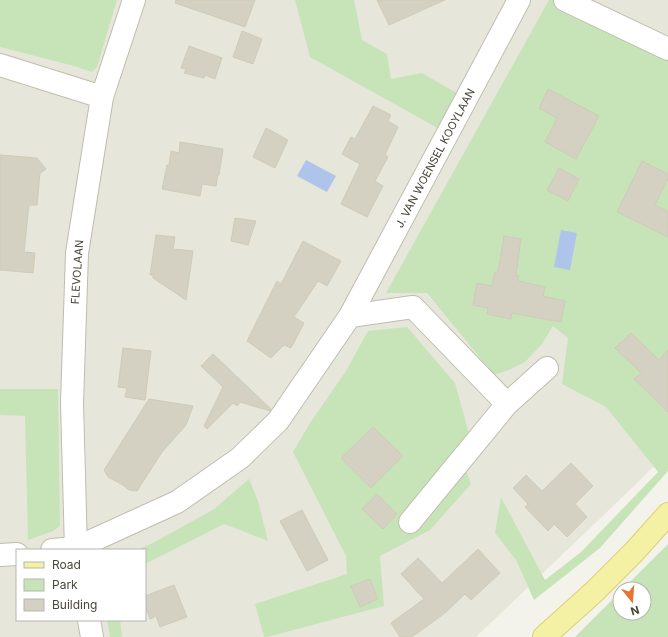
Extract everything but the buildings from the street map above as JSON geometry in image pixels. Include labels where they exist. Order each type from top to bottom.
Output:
[{"type":"main road","points":[[544,637],[595,591],[634,552],[668,514]]},
{"type":"street","name":"FLEVOLAAN","points":[[76,549],[72,403],[77,253],[102,97],[134,0]]},
{"type":"street","name":"J. VAN WOENSEL KOOYLAAN","points":[[76,549],[177,502],[240,458],[278,421],[350,316],[519,0]]},
{"type":"street","points":[[565,0],[668,49]]},
{"type":"street","points":[[0,66],[102,97]]},
{"type":"street","points":[[350,316],[413,308],[507,404]]},
{"type":"street","points":[[410,522],[507,404],[547,368]]},
{"type":"street","points":[[0,555],[16,554]]},
{"type":"street","points":[[89,621],[92,637]]},
{"type":"shaded area","points":[[0,0],[668,0],[668,452],[476,637],[0,637]]},
{"type":"green space","points":[[0,0],[117,0],[97,67],[92,72],[0,47]]},
{"type":"green space","points":[[295,0],[354,0],[362,40],[387,54],[391,79],[422,73],[462,96],[443,131],[310,57]]},
{"type":"green space","points":[[549,0],[580,0],[668,41],[668,471],[600,548],[534,600],[516,560],[495,533],[501,497],[545,580],[581,552],[658,472],[606,407],[562,384],[568,338],[553,326],[542,344],[525,362],[494,375],[427,293],[386,293]]},
{"type":"green space","points":[[407,327],[455,383],[470,437],[464,465],[471,484],[430,530],[380,556],[384,606],[264,637],[255,604],[347,574],[346,556],[293,452],[310,423],[346,371],[368,331]]},
{"type":"green space","points":[[0,389],[58,389],[60,526],[53,531],[28,540],[25,416],[0,415]]},
{"type":"green space","points":[[249,479],[258,501],[268,541],[224,524],[146,563],[146,549],[139,549],[214,509]]},
{"type":"green space","points":[[668,544],[668,637],[575,637],[612,600],[612,621],[652,621],[652,581],[631,581]]},
{"type":"green space","points":[[107,621],[120,621],[122,637],[110,637]]},
{"type":"water","points":[[306,160],[336,176],[327,192],[297,176]]},
{"type":"water","points":[[561,230],[577,233],[570,270],[554,267]]}]
